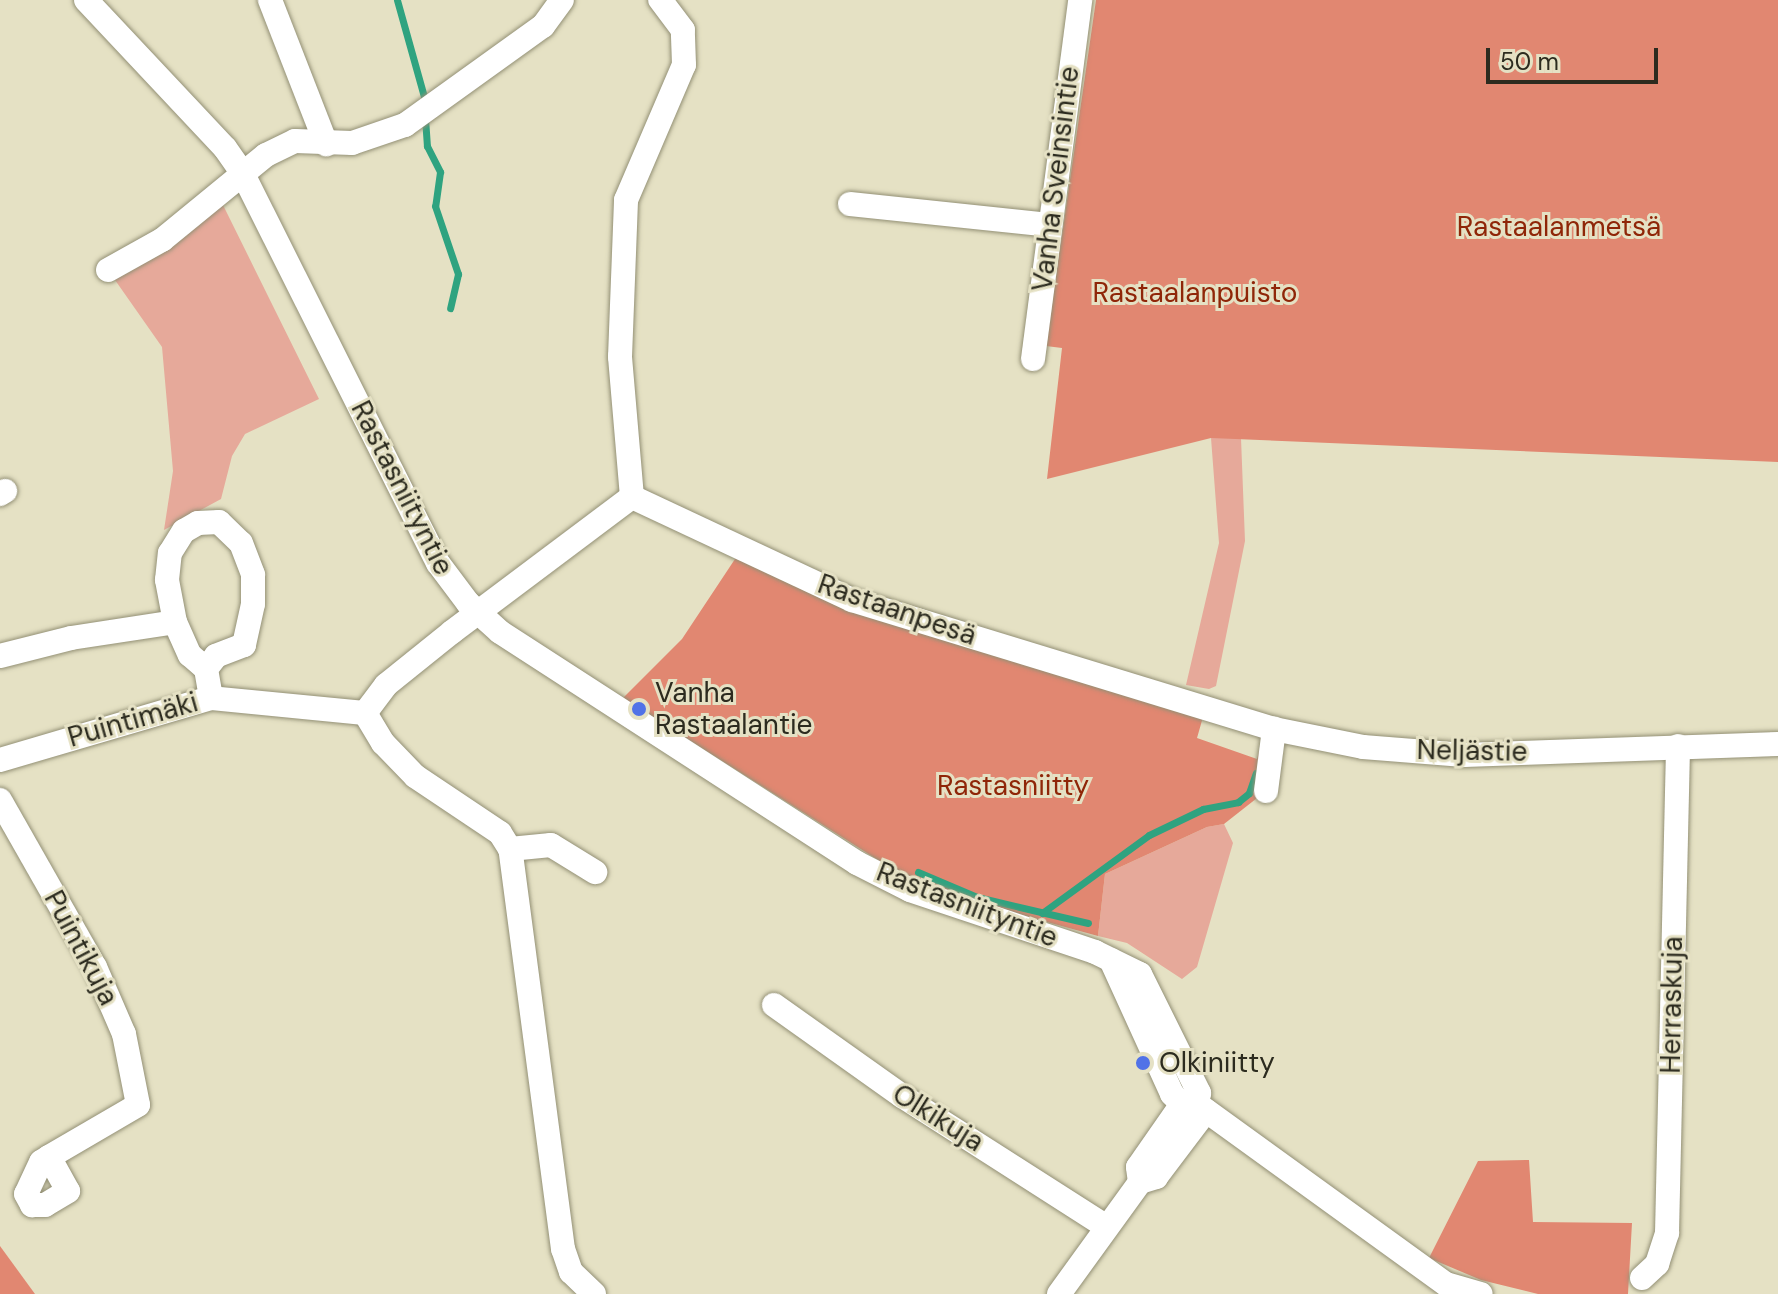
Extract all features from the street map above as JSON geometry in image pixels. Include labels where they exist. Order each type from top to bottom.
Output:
[{"type":"street","name":"Rastasniityntie","points":[[86,0],[242,172],[438,563],[477,613],[857,863],[910,890],[1127,965],[1147,984],[1199,1093],[1195,1106]]},
{"type":"street","points":[[270,0],[326,144]]},
{"type":"street","points":[[108,270],[162,240],[242,172],[295,141],[326,144],[380,137],[405,125],[543,26],[562,0]]},
{"type":"street","points":[[594,1294],[571,1272],[563,1249],[510,849],[500,833],[415,776],[383,743],[365,713],[386,685],[632,497],[620,357],[626,200],[684,65],[683,30],[660,0]]},
{"type":"street","name":"Vanha Sveinsintie","points":[[1033,359],[1080,0]]},
{"type":"street","points":[[850,204],[1049,225]]},
{"type":"street","name":"Rastaanpesä","points":[[632,497],[852,600],[1172,697]]},
{"type":"street","points":[[206,669],[216,656],[244,645],[252,620],[253,575],[241,543],[219,522],[198,523],[184,531],[170,553],[167,580],[175,622],[190,655],[206,669],[211,698]]},
{"type":"street","points":[[0,656],[71,638],[175,622]]},
{"type":"street","name":"Neljästie","points":[[1172,697],[1274,729],[1363,747],[1464,755],[1778,744]]},
{"type":"street","name":"Puintimäki","points":[[0,760],[211,698],[365,713]]},
{"type":"street","points":[[1266,791],[1274,729]]},
{"type":"street","name":"Herraskuja","points":[[1646,1278],[1667,1233],[1678,746]]},
{"type":"street","name":"Puintikuja","points":[[0,800],[95,967],[124,1034],[138,1105],[49,1157]]},
{"type":"street","points":[[510,849],[551,845],[595,872]]},
{"type":"street","name":"Olkikuja","points":[[774,1005],[860,1069],[1105,1226]]},
{"type":"street","points":[[1059,1294],[1086,1262],[1105,1226],[1140,1182],[1138,1167],[1195,1106],[1443,1289],[1481,1294]]},
{"type":"shaded area","points":[[223,205],[319,399],[245,434],[232,456],[221,499],[164,530],[173,471],[162,347],[108,270]]},
{"type":"shaded area","points":[[1211,438],[1241,438],[1245,541],[1216,686],[1209,689],[1186,685],[1219,543]]},
{"type":"shaded area","points":[[1224,824],[1233,843],[1197,967],[1182,979],[1127,943],[1098,936],[1105,874],[1207,827]]},
{"type":"green space","name":"Rastaalanmetsä","points":[[1096,0],[1778,0],[1778,462],[1211,438],[1047,479],[1062,348],[1046,346]]},
{"type":"green space","name":"Rastasniitty","points":[[737,556],[1203,717],[1197,738],[1257,759],[1266,727],[1266,791],[1224,824],[1207,827],[1105,874],[1098,936],[981,904],[900,874],[623,698],[682,639]]},
{"type":"green space","points":[[1529,1160],[1533,1222],[1632,1223],[1628,1294],[1538,1294],[1481,1280],[1429,1258],[1478,1161]]},
{"type":"green space","points":[[0,1246],[35,1294],[0,1294]]},
{"type":"waterway","points":[[397,0],[424,97]]},
{"type":"waterway","points":[[425,118],[427,146],[440,172],[435,206],[458,274],[450,308]]},
{"type":"waterway","points":[[1042,913],[1149,835],[1203,809],[1238,802],[1249,793],[1256,773]]},
{"type":"waterway","points":[[918,872],[977,897],[1088,923]]},
{"type":"place","name":"Vanha Rastaalantie","points":[[639,709]]},
{"type":"place","name":"Olkiniitty","points":[[1143,1063]]},
{"type":"park label","name":"Rastaalanpuisto","points":[[1195,293]]}]
